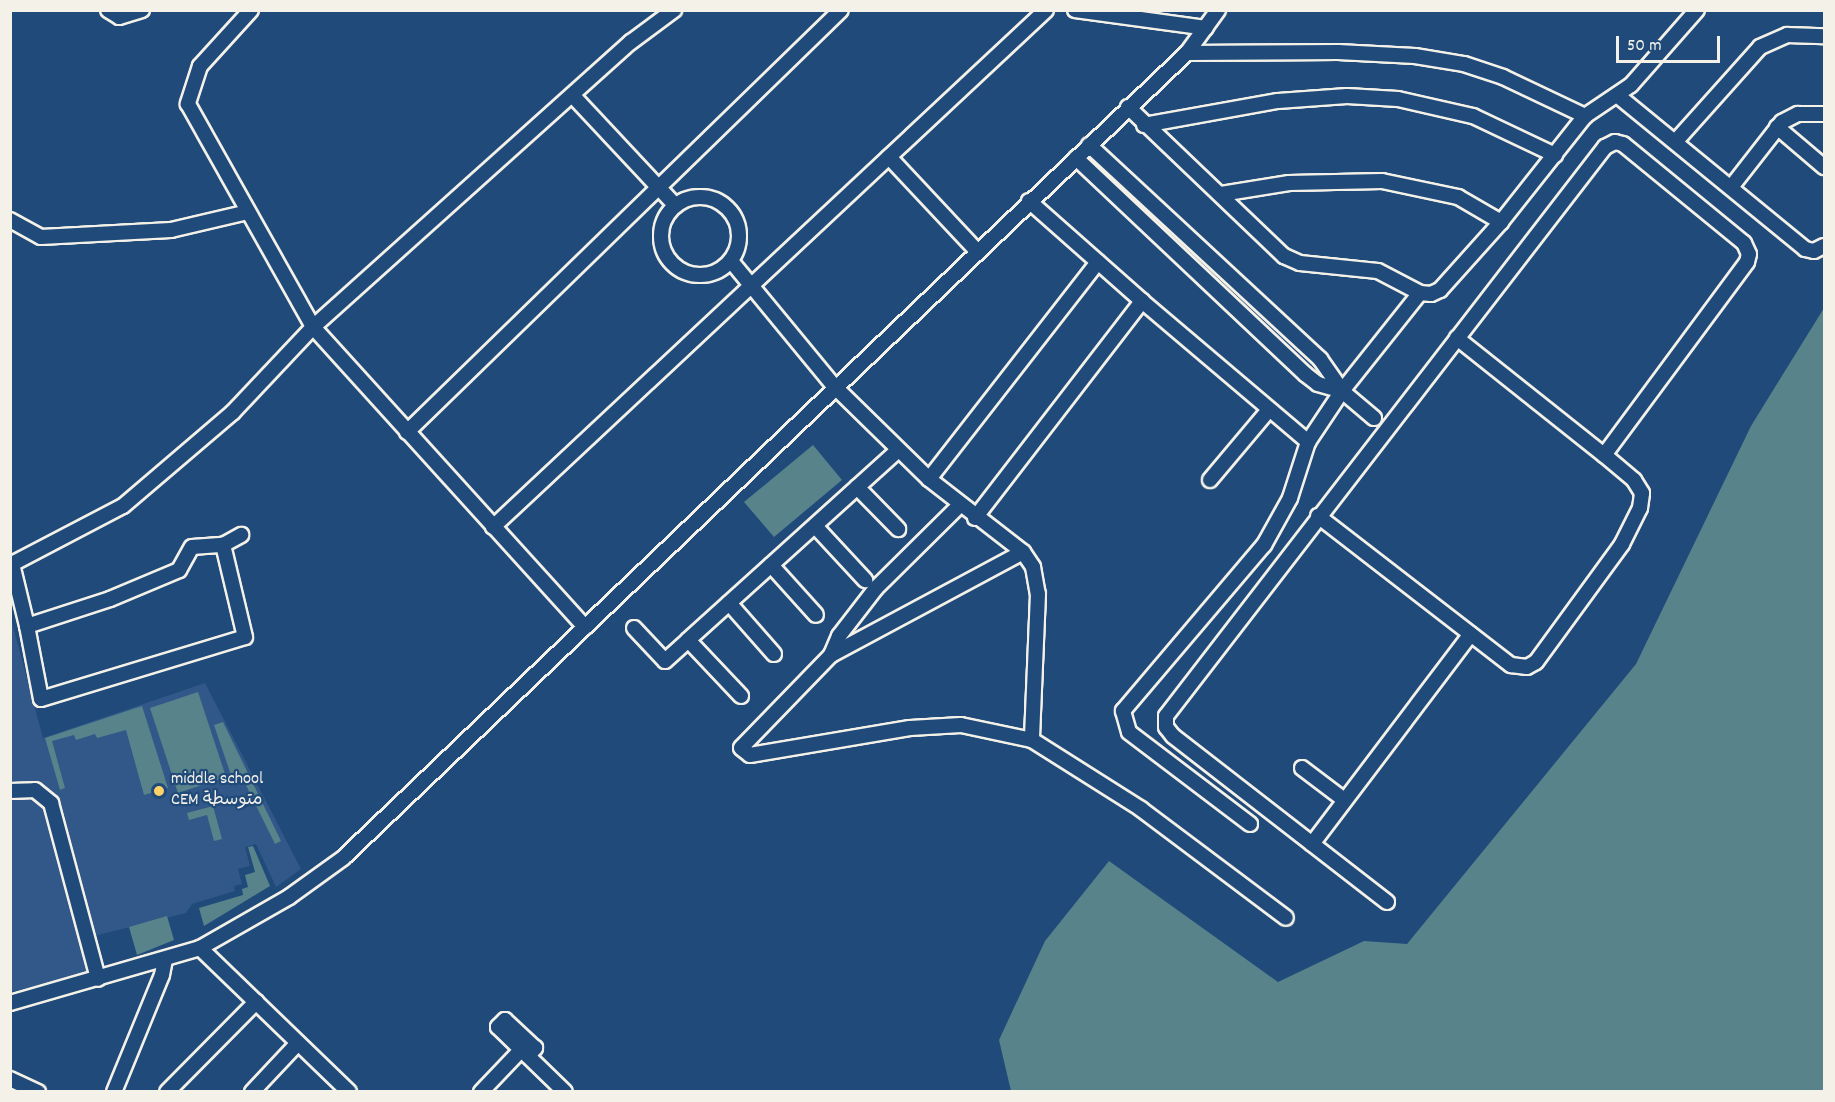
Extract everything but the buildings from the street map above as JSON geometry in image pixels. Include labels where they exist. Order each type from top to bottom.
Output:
[{"type":"street","points":[[108,10],[119,17],[142,10]]},
{"type":"street","points":[[251,10],[200,66],[188,104],[313,327],[585,627]]},
{"type":"street","points":[[223,545],[245,637],[41,699],[27,626],[11,564],[123,507],[233,412],[313,327],[574,97],[632,42],[674,10]]},
{"type":"street","points":[[407,432],[660,189],[841,10]]},
{"type":"street","points":[[493,527],[753,288],[1046,10]]},
{"type":"street","points":[[1075,10],[1206,28]]},
{"type":"street","points":[[10,1003],[200,948],[289,897],[343,858],[1029,201],[1187,53],[1218,10]]},
{"type":"street","points":[[1128,107],[1144,125],[1292,260],[1378,271],[1420,293],[1440,290],[1501,222],[1585,116],[1643,74],[1698,10]]},
{"type":"street","points":[[1676,141],[1760,47],[1788,35],[1824,36]]},
{"type":"street","points":[[1187,53],[1338,52],[1425,58],[1503,77],[1585,116]]},
{"type":"street","points":[[1617,95],[1732,186],[1805,249],[1814,251],[1824,246]]},
{"type":"street","points":[[1144,125],[1278,101],[1347,96],[1398,99],[1473,116],[1555,155]]},
{"type":"street","points":[[574,97],[675,205]]},
{"type":"street","points":[[1732,186],[1777,127],[1798,114],[1824,114]]},
{"type":"street","points":[[1777,127],[1824,167]]},
{"type":"street","points":[[1387,902],[1173,736],[1165,721],[1169,711],[1318,516],[1382,424],[1457,338],[1605,147],[1615,142],[1623,144],[1743,243],[1749,254],[1747,262],[1604,455]]},
{"type":"street","points":[[1089,145],[1328,366],[1342,391],[1382,424]]},
{"type":"street","points":[[889,157],[977,251]]},
{"type":"street","points":[[1076,158],[1305,374],[1318,384],[1342,391]]},
{"type":"street","points":[[1221,194],[1289,183],[1382,181],[1458,196],[1501,222]]},
{"type":"street","points":[[699,197],[712,199],[732,213],[739,237],[731,261],[709,274],[683,272],[672,264],[664,254],[661,234],[667,215],[675,205],[699,197]]},
{"type":"street","points":[[1029,201],[1268,411],[1308,442]]},
{"type":"street","points":[[10,220],[41,237],[171,230],[248,212]]},
{"type":"street","points":[[731,261],[834,387],[929,479],[959,506],[1023,552],[1033,567],[1038,594],[1032,740]]},
{"type":"street","points":[[929,479],[1098,262]]},
{"type":"street","points":[[1250,824],[1129,732],[1123,711],[1264,545],[1290,498],[1308,442],[1342,391],[1420,293]]},
{"type":"street","points":[[975,518],[1142,301]]},
{"type":"street","points":[[1318,516],[1511,665],[1527,667],[1536,662],[1622,544],[1642,501],[1634,480],[1457,338]]},
{"type":"street","points":[[1210,480],[1268,411]]},
{"type":"street","points":[[634,628],[665,661],[898,450]]},
{"type":"street","points":[[857,487],[898,529]]},
{"type":"street","points":[[831,655],[838,636],[876,588],[959,506]]},
{"type":"street","points":[[815,526],[865,580]]},
{"type":"street","points":[[27,626],[110,599],[179,570],[192,547],[223,545],[242,535]]},
{"type":"street","points":[[1023,552],[831,655],[742,745],[744,754],[910,728],[951,725],[988,728],[1032,740],[1141,809],[1286,918]]},
{"type":"street","points":[[771,565],[816,615]]},
{"type":"street","points":[[729,603],[774,654]]},
{"type":"street","points":[[1312,844],[1343,799],[1470,634]]},
{"type":"street","points":[[687,640],[741,696]]},
{"type":"street","points":[[1302,768],[1343,799]]},
{"type":"street","points":[[10,791],[35,790],[51,803],[98,979]]},
{"type":"street","points":[[200,948],[349,1092]]},
{"type":"street","points":[[114,1092],[165,960]]},
{"type":"street","points":[[167,1092],[256,1002]]},
{"type":"street","points":[[252,1092],[298,1043]]},
{"type":"street","points":[[481,1092],[524,1053],[565,1092]]},
{"type":"street","points":[[10,1079],[38,1092]]},
{"type":"shaded area","name":"middle school CEM متوسطة","points":[[10,615],[43,738],[205,683],[301,869],[276,887],[256,844],[245,847],[250,866],[238,869],[242,884],[234,886],[235,891],[192,904],[186,913],[94,936],[101,969],[11,992]]},
{"type":"green space","points":[[1824,308],[1824,1091],[1011,1091],[999,1040],[1045,941],[1109,861],[1278,982],[1364,941],[1407,944],[1636,664],[1751,426]]},
{"type":"green space","points":[[813,445],[842,480],[774,537],[744,502]]},
{"type":"green space","points":[[198,692],[226,777],[178,793],[150,708]]},
{"type":"green space","points":[[142,706],[168,788],[144,795],[126,730],[97,738],[95,734],[76,740],[74,735],[52,741],[65,788],[60,790],[45,738]]},
{"type":"green space","points":[[223,722],[281,841],[275,844],[241,775],[232,778],[214,725]]},
{"type":"green space","points":[[213,806],[222,839],[214,841],[207,815],[189,820],[187,813]]},
{"type":"green space","points":[[253,846],[270,886],[204,926],[199,908],[243,895],[242,889],[248,887],[245,875],[255,872],[248,847]]},
{"type":"green space","points":[[167,916],[174,940],[137,955],[129,927]]},
{"type":"place","name":"middle school CEM متوسطة","points":[[159,791]]}]
